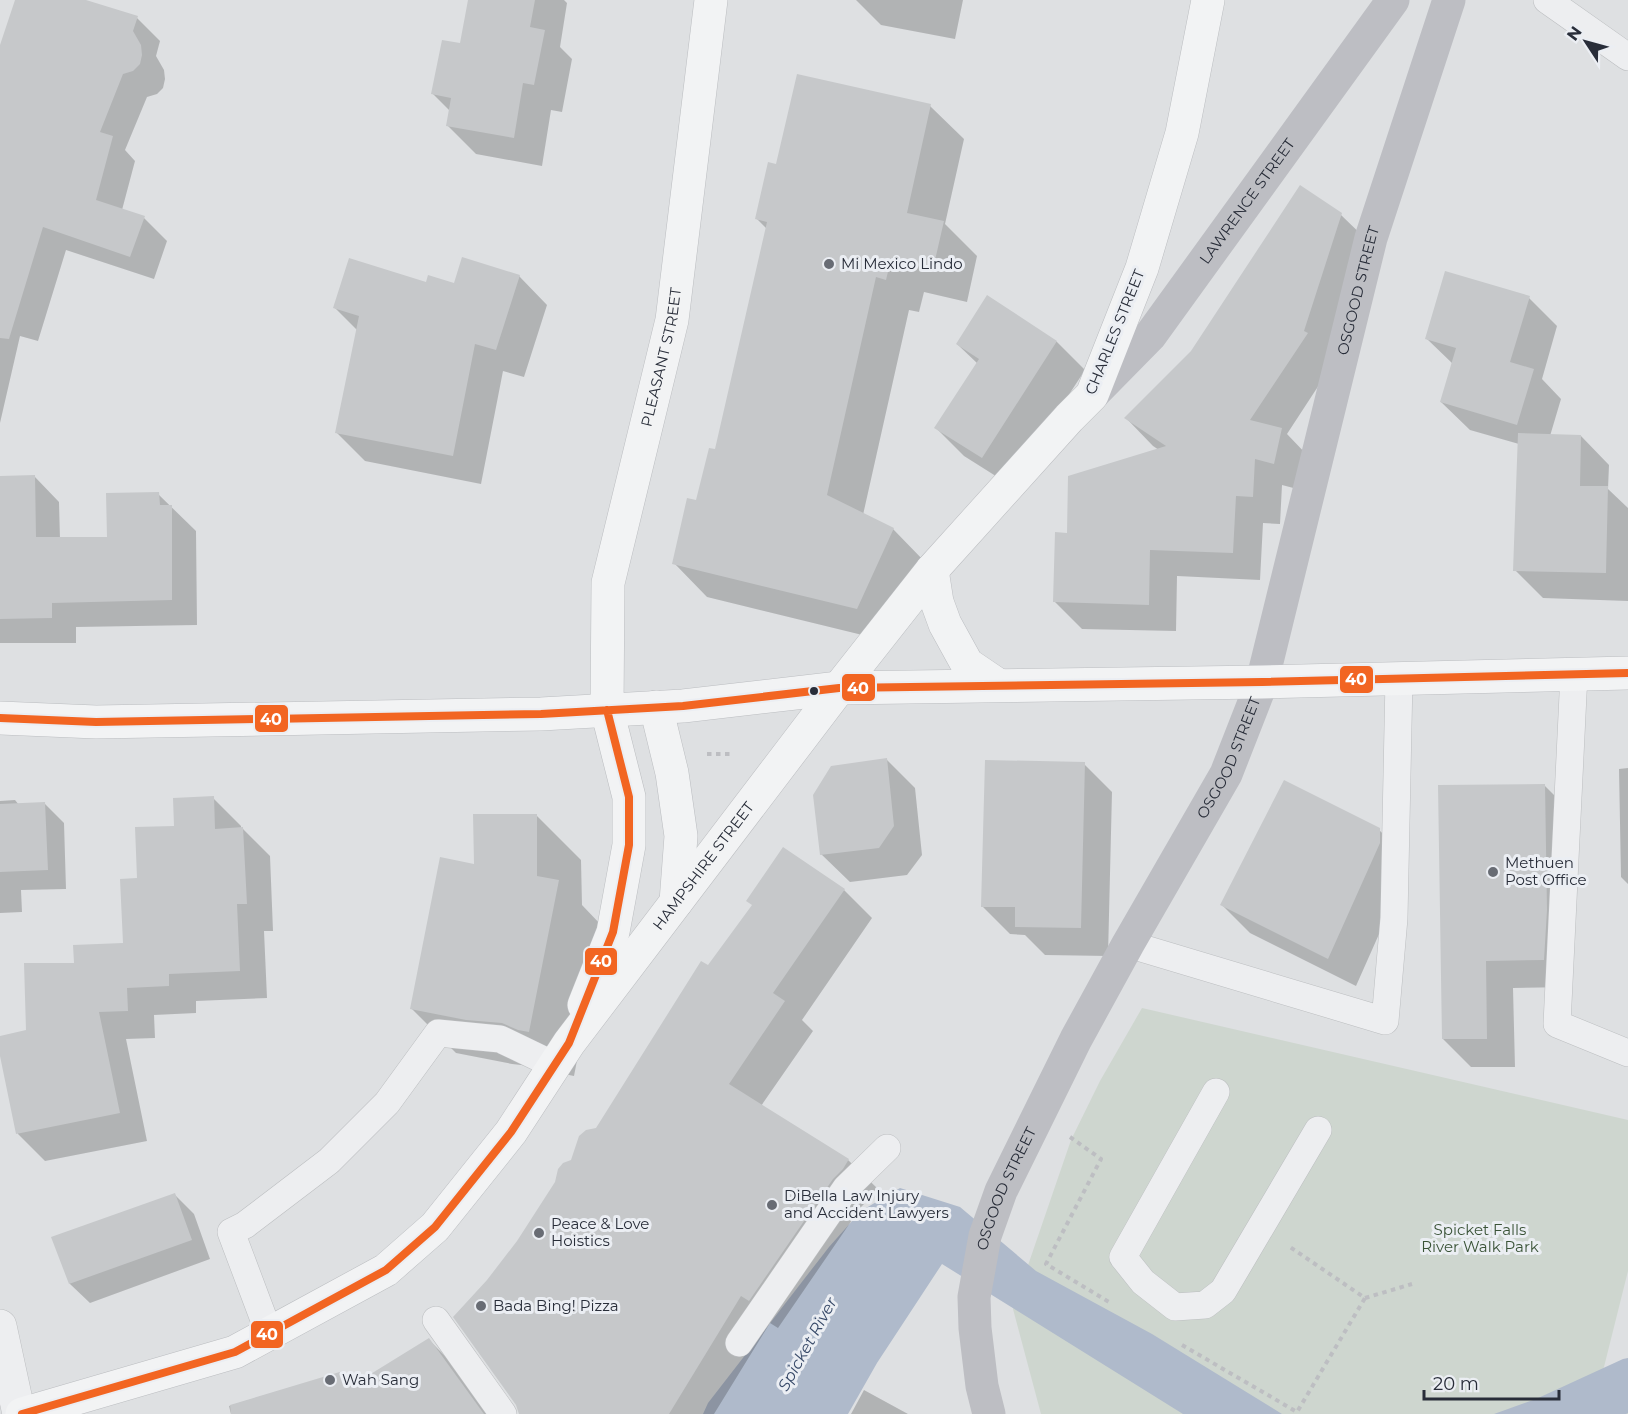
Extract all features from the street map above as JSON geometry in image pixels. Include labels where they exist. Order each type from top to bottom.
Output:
[{"type":"main road","name":"PLEASANT STREET","points":[[607,710],[608,583],[672,320],[711,0]]},
{"type":"main road","name":"CHARLES STREET","points":[[839,688],[933,570],[1092,395],[1142,268],[1182,133],[1208,0]]},
{"type":"main road","name":"LAWRENCE STREET","points":[[1092,395],[1149,336],[1394,0]]},
{"type":"main road","name":"OSGOOD STREET","points":[[989,1414],[982,1386],[974,1297],[986,1236],[1000,1191],[1076,1039],[1226,774],[1262,682],[1371,238],[1449,0]]},
{"type":"main road","points":[[933,570],[937,602],[945,624],[968,664],[998,685]]},
{"type":"main road","points":[[0,718],[108,722],[541,714],[683,706],[839,688],[1628,674]]},
{"type":"main road","name":"HAMPSHIRE STREET","points":[[21,1414],[78,1405],[236,1352],[386,1270],[435,1227],[510,1132],[562,1054],[839,688]]},
{"type":"main road","points":[[656,707],[672,773],[681,836],[676,902]]},
{"type":"main road","name":"HAMPSHIRE STREET","points":[[562,1054],[613,932],[629,845],[629,797],[607,710]]},
{"type":"street","points":[[0,1326],[21,1414]]},
{"type":"lane","points":[[1547,0],[1628,57]]},
{"type":"lane","points":[[1574,674],[1557,1024],[1628,1053]]},
{"type":"lane","points":[[1128,944],[1385,1021],[1394,918],[1399,679]]},
{"type":"lane","points":[[269,1333],[231,1232],[244,1225],[330,1161],[387,1102],[438,1033],[500,1039],[562,1054]]},
{"type":"lane","points":[[1216,1092],[1123,1257],[1143,1282],[1175,1307],[1205,1305],[1223,1290],[1318,1130]]},
{"type":"lane","points":[[740,1343],[846,1188],[887,1148]]},
{"type":"lane","points":[[436,1320],[503,1414]]},
{"type":"path","points":[[1038,1114],[1101,1159],[1046,1264],[1115,1306]]},
{"type":"path","points":[[1262,1227],[1365,1298]]},
{"type":"path","points":[[1175,1341],[1299,1413],[1365,1298],[1412,1284]]},
{"type":"green space","name":"Spicket Falls River Walk Park","points":[[1142,1008],[1628,1120],[1628,1271],[1598,1391],[1628,1375],[1628,1414],[1041,1414],[1013,1309],[1071,1140],[1100,1081]]},
{"type":"water","name":"Spicket River","points":[[900,1188],[960,1207],[1036,1271],[1152,1334],[1282,1414],[1183,1414],[942,1264],[877,1363],[848,1414],[703,1414],[708,1403],[829,1247],[861,1211]]},
{"type":"water","points":[[1628,1358],[1628,1413],[1626,1414],[1494,1414],[1536,1399]]},
{"type":"building","points":[[15,0],[86,0],[138,16],[133,31],[141,45],[140,64],[133,71],[123,74],[100,132],[113,136],[96,200],[145,216],[130,257],[43,227],[9,339],[0,338],[0,45]]},
{"type":"building","points":[[468,0],[535,0],[530,27],[545,30],[534,85],[523,83],[514,138],[446,126],[451,98],[431,94],[442,40],[460,43]]},
{"type":"building","name":"Mi Mexico Lindo","points":[[797,74],[931,104],[907,213],[944,221],[933,269],[891,259],[886,280],[876,277],[827,495],[894,528],[857,609],[672,564],[687,498],[696,500],[709,448],[715,449],[767,222],[755,219],[768,162],[776,164]]},
{"type":"building","points":[[1300,185],[1342,213],[1304,331],[1308,333],[1250,420],[1282,428],[1274,464],[1255,459],[1253,497],[1236,496],[1233,553],[1150,550],[1149,605],[1053,602],[1055,532],[1067,533],[1068,476],[1166,446],[1124,418],[1191,351]]},
{"type":"building","points":[[462,257],[520,275],[496,350],[475,344],[453,456],[335,433],[359,316],[333,308],[349,258],[426,282],[428,275],[454,283]]},
{"type":"building","points":[[1445,271],[1530,296],[1510,362],[1534,369],[1517,425],[1440,402],[1456,348],[1425,339]]},
{"type":"building","points":[[987,295],[1057,341],[982,458],[934,428],[979,359],[956,344]]},
{"type":"building","points":[[1518,433],[1581,435],[1580,486],[1608,486],[1606,573],[1513,571]]},
{"type":"building","points":[[35,475],[36,537],[107,537],[106,493],[159,492],[160,505],[172,505],[172,600],[52,603],[52,618],[0,619],[0,476]]},
{"type":"building","points":[[887,758],[894,826],[879,848],[820,855],[813,795],[831,766]]},
{"type":"building","points":[[985,760],[1085,762],[1081,928],[1015,927],[1015,907],[981,907]]},
{"type":"building","points":[[1284,780],[1380,828],[1380,843],[1328,959],[1220,905]]},
{"type":"building","name":"Methuen Post Office","points":[[1545,784],[1547,910],[1544,960],[1486,961],[1487,1039],[1442,1039],[1438,785]]},
{"type":"building","points":[[214,796],[215,829],[243,827],[247,904],[237,904],[240,971],[169,974],[169,986],[127,988],[128,1011],[99,1012],[120,1113],[16,1134],[0,1056],[0,1036],[26,1030],[24,963],[74,963],[73,945],[123,943],[120,879],[137,878],[135,827],[174,826],[173,798]]},
{"type":"building","points":[[45,802],[48,870],[0,872],[0,804]]},
{"type":"building","points":[[473,814],[537,814],[537,876],[559,880],[529,1032],[502,1023],[466,1020],[410,1009],[440,857],[474,864]]},
{"type":"building","points":[[783,847],[845,889],[773,993],[785,1001],[729,1084],[849,1159],[749,1301],[741,1296],[669,1414],[519,1414],[516,1405],[453,1317],[487,1280],[517,1241],[555,1182],[558,1169],[563,1163],[571,1160],[579,1136],[586,1130],[596,1128],[701,961],[708,965],[752,905],[746,901]]},
{"type":"building","points":[[175,1193],[192,1240],[69,1284],[51,1237]]},
{"type":"building","points":[[429,1338],[484,1414],[231,1414],[230,1405],[343,1371],[348,1388]]},
{"type":"transit line","name":"40","points":[[0,718],[96,722],[541,714],[683,706],[839,688],[1262,682],[1628,673]]},
{"type":"transit line","name":"40","points":[[22,1414],[235,1352],[386,1270],[435,1227],[511,1132],[569,1043],[613,932],[629,845],[629,797],[607,710]]},
{"type":"place","name":"Mi Mexico Lindo","points":[[829,264]]},
{"type":"place","name":"Methuen Post Office","points":[[1493,872]]},
{"type":"place","name":"DiBella Law Injury and Accident Lawyers","points":[[772,1205]]},
{"type":"place","name":"Peace & Love Hoistics","points":[[539,1233]]},
{"type":"place","name":"Bada Bing! Pizza","points":[[481,1306]]},
{"type":"place","name":"Wah Sang","points":[[330,1380]]}]
